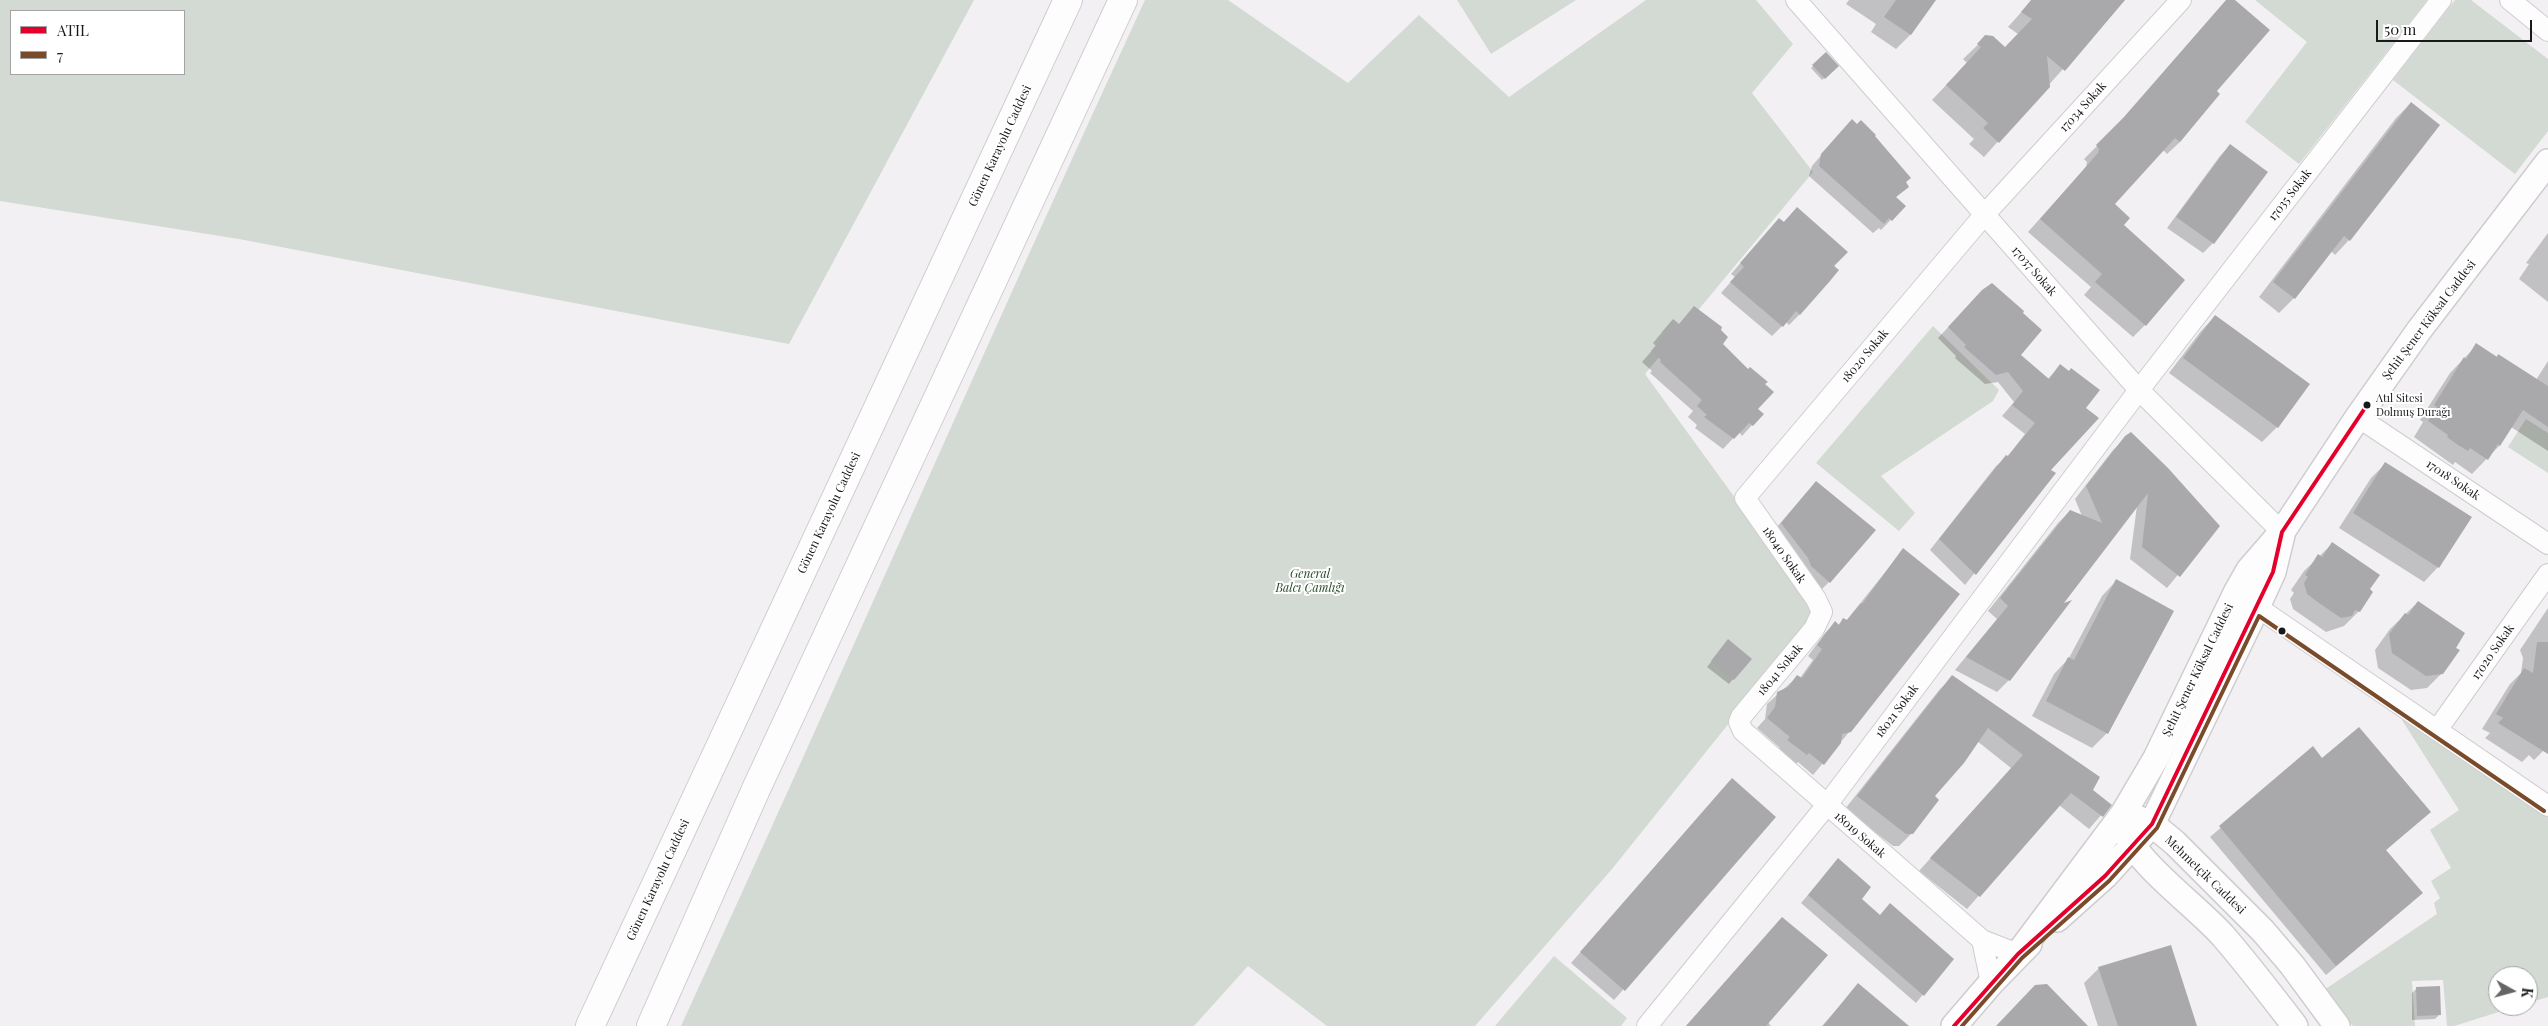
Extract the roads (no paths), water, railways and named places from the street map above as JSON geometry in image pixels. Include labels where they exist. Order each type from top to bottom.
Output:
[{"type":"highway","name":"Gönen Karayolu Caddesi","points":[[590,1026],[1068,0]]},
{"type":"highway","points":[[1000,264],[1008,224],[1025,173],[1105,0]]},
{"type":"highway","points":[[651,1026],[761,778],[1123,0]]},
{"type":"main road","name":"Şehit Şener Köksal Caddesi","points":[[2018,954],[2123,814],[2156,758],[2249,570],[2282,532],[2358,417],[2420,329],[2548,162]]},
{"type":"main road","name":"Şehit Şener Köksal Caddesi","points":[[2018,954],[2105,876],[2152,824],[2258,607],[2273,572],[2282,532]]},
{"type":"main road","name":"Mehmetçik Caddesi","points":[[2123,814],[2144,819],[2176,843],[2263,931],[2292,965],[2337,1026]]},
{"type":"main road","points":[[2123,814],[2126,831],[2134,846],[2223,936],[2295,1026]]},
{"type":"main road","points":[[1954,1026],[2018,954]]},
{"type":"street","name":"17034 Sokak","points":[[1985,214],[2181,0]]},
{"type":"street","name":"17035 Sokak","points":[[2138,390],[2441,0]]},
{"type":"street","points":[[2510,0],[2548,31]]},
{"type":"street","name":"17037 Sokak","points":[[1798,1],[2138,390],[2282,532]]},
{"type":"street","name":"18020 Sokak","points":[[1744,498],[1985,214]]},
{"type":"street","name":"18021 Sokak","points":[[1647,1026],[1826,806],[2138,390]]},
{"type":"street","name":"17018 Sokak","points":[[2358,417],[2548,544]]},
{"type":"street","name":"18040 Sokak","points":[[1744,498],[1816,599],[1822,612]]},
{"type":"street","name":"17020 Sokak","points":[[2437,730],[2548,574]]},
{"type":"street","points":[[2258,607],[2548,806]]},
{"type":"street","name":"18041 Sokak","points":[[1741,727],[1742,717],[1820,621],[1822,612]]},
{"type":"street","name":"18019 Sokak","points":[[1741,727],[1746,734],[1826,806],[1982,940],[2018,954]]},
{"type":"street","points":[[1982,940],[1991,983]]},
{"type":"place","name":"Atıl Sitesi Dolmuş Durağı","points":[[2367,405]]},
{"type":"park label","name":"General Balcı Çamlığı","points":[[1310,581]]}]
